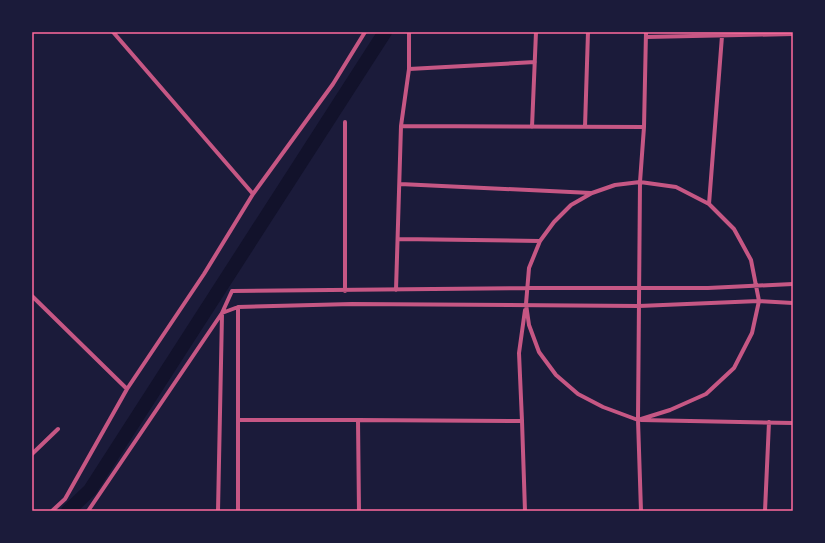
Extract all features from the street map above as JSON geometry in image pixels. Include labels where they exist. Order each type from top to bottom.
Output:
[{"type":"street","points":[[113,32],[253,194]]},
{"type":"street","points":[[52,511],[65,499],[127,389],[204,274],[253,194],[332,84],[365,32]]},
{"type":"street","points":[[396,290],[399,239],[401,126],[409,69],[409,32]]},
{"type":"street","points":[[532,126],[536,32]]},
{"type":"street","points":[[585,127],[588,32]]},
{"type":"street","points":[[641,511],[638,420],[640,182],[644,127],[646,34],[722,36],[793,34]]},
{"type":"street","points":[[709,204],[722,36]]},
{"type":"street","points":[[409,69],[535,62]]},
{"type":"street","points":[[345,122],[345,291]]},
{"type":"street","points":[[401,126],[644,127]]},
{"type":"street","points":[[638,420],[670,410],[706,394],[734,368],[752,333],[759,301],[751,260],[734,229],[709,204],[676,188],[640,182],[615,185],[592,193],[571,205],[554,222],[540,241],[529,268],[526,288],[526,304],[529,325],[539,352],[556,375],[578,394],[603,407],[638,420],[793,423]]},
{"type":"street","points":[[400,184],[592,193]]},
{"type":"street","points":[[399,239],[540,241]]},
{"type":"street","points":[[88,511],[222,313],[232,291],[526,288],[640,289],[708,288],[793,284]]},
{"type":"street","points":[[32,296],[127,389]]},
{"type":"street","points":[[222,313],[238,307],[352,304],[526,304],[640,306],[759,301],[793,303]]},
{"type":"street","points":[[525,511],[519,353],[526,304]]},
{"type":"street","points":[[238,307],[238,511]]},
{"type":"street","points":[[218,511],[222,313]]},
{"type":"street","points":[[238,420],[522,421]]},
{"type":"street","points":[[358,420],[359,511]]},
{"type":"street","points":[[765,511],[769,422]]},
{"type":"street","points":[[32,454],[58,429]]},
{"type":"waterway","points":[[68,511],[90,490],[385,32]]}]
